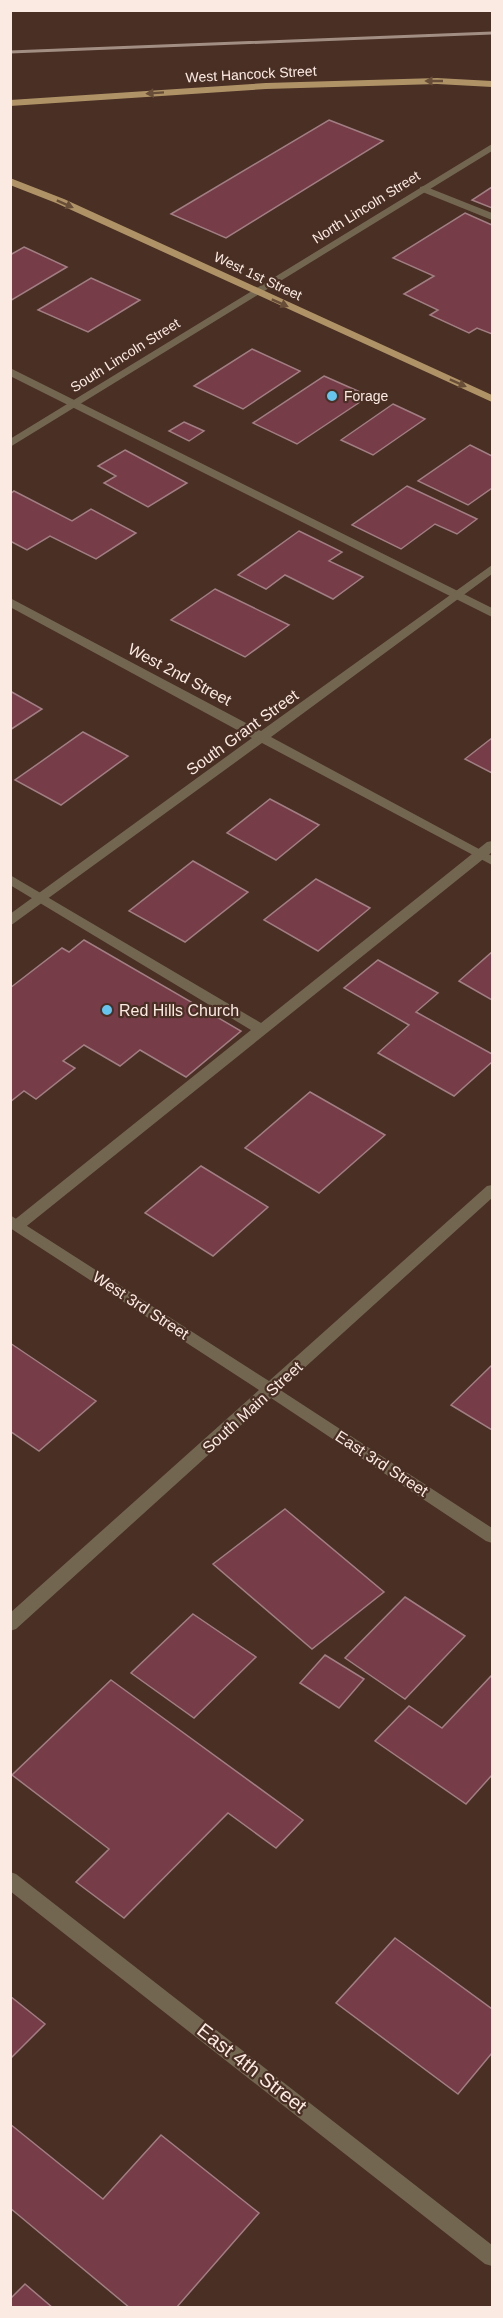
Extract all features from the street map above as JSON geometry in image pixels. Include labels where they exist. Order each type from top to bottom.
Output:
[{"type":"main road","name":"West Hancock Street","points":[[11,103],[266,86],[414,81],[492,84]]},
{"type":"main road","name":"West 1st Street","points":[[10,181],[60,201],[492,399]]},
{"type":"street","name":"North Lincoln Street","points":[[256,292],[492,147]]},
{"type":"street","points":[[424,189],[492,217]]},
{"type":"street","name":"South Lincoln Street","points":[[10,444],[256,292]]},
{"type":"street","points":[[10,371],[492,613]]},
{"type":"street","name":"South Grant Street","points":[[10,921],[492,569]]},
{"type":"street","name":"West 2nd Street","points":[[10,602],[486,858]]},
{"type":"street","points":[[14,1222],[486,858],[492,845]]},
{"type":"street","points":[[10,879],[262,1030]]},
{"type":"street","name":"South Main Street","points":[[10,1624],[492,1190]]},
{"type":"street","name":"West 3rd Street","points":[[14,1222],[271,1390]]},
{"type":"street","name":"East 3rd Street","points":[[271,1390],[492,1536]]},
{"type":"street","name":"East 4th Street","points":[[10,1880],[492,2257]]},
{"type":"building","points":[[329,120],[383,141],[226,238],[171,214]]},
{"type":"building","points":[[492,187],[492,208],[472,200]]},
{"type":"building","points":[[465,213],[492,225],[492,334],[477,328],[469,333],[430,315],[438,310],[404,294],[434,276],[393,258]]},
{"type":"building","points":[[24,247],[67,267],[10,301],[10,255]]},
{"type":"building","points":[[91,278],[140,300],[88,332],[38,310]]},
{"type":"building","points":[[252,349],[300,371],[243,409],[194,386]]},
{"type":"building","points":[[324,376],[369,396],[297,444],[253,423]]},
{"type":"building","points":[[393,404],[425,419],[373,455],[341,440]]},
{"type":"building","points":[[184,422],[204,431],[189,441],[169,431]]},
{"type":"building","points":[[470,445],[492,456],[492,488],[468,505],[418,481]]},
{"type":"building","points":[[125,450],[187,483],[148,507],[104,483],[116,476],[98,466]]},
{"type":"building","points":[[407,486],[477,519],[457,534],[435,524],[401,549],[352,525]]},
{"type":"building","points":[[14,491],[72,521],[91,509],[136,533],[96,559],[50,536],[27,550],[10,541],[10,494]]},
{"type":"building","points":[[299,531],[342,552],[329,561],[363,577],[333,599],[285,575],[266,589],[238,575]]},
{"type":"building","points":[[215,589],[289,625],[245,657],[171,620]]},
{"type":"building","points":[[10,691],[42,709],[10,730]]},
{"type":"building","points":[[83,732],[128,756],[61,805],[15,780]]},
{"type":"building","points":[[492,738],[492,773],[465,759]]},
{"type":"building","points":[[270,799],[319,825],[276,860],[227,833]]},
{"type":"building","points":[[193,861],[248,892],[185,942],[129,911]]},
{"type":"building","points":[[316,879],[370,908],[318,951],[264,920]]},
{"type":"building","name":"Red Hills Church","points":[[84,940],[241,1031],[186,1077],[140,1050],[120,1066],[84,1045],[63,1061],[75,1068],[36,1099],[24,1091],[10,1102],[10,988],[62,948],[69,952]]},
{"type":"building","points":[[492,952],[492,1000],[459,981]]},
{"type":"building","points":[[378,960],[438,993],[416,1012],[492,1054],[492,1062],[454,1096],[378,1053],[409,1025],[344,988]]},
{"type":"building","points":[[310,1092],[385,1135],[319,1193],[245,1148]]},
{"type":"building","points":[[201,1166],[268,1207],[213,1256],[145,1213]]},
{"type":"building","points":[[10,1343],[96,1401],[39,1451],[10,1431]]},
{"type":"building","points":[[492,1365],[492,1430],[451,1405]]},
{"type":"building","points":[[285,1509],[384,1592],[312,1649],[213,1564]]},
{"type":"building","points":[[405,1597],[465,1636],[405,1699],[345,1658]]},
{"type":"building","points":[[193,1614],[256,1657],[194,1718],[131,1673]]},
{"type":"building","points":[[325,1655],[364,1679],[339,1708],[300,1683]]},
{"type":"building","points":[[492,1675],[492,1775],[466,1804],[375,1741],[409,1706],[442,1728]]},
{"type":"building","points":[[111,1680],[303,1820],[276,1848],[228,1813],[124,1918],[76,1882],[109,1849],[12,1775]]},
{"type":"building","points":[[395,1938],[492,2009],[492,2053],[458,2094],[336,2003]]},
{"type":"building","points":[[10,1996],[45,2024],[10,2059]]},
{"type":"building","points":[[10,2124],[103,2199],[161,2135],[259,2213],[176,2308],[130,2308],[10,2208]]},
{"type":"building","points":[[25,2284],[53,2308],[10,2308],[10,2299]]},
{"type":"railway","points":[[10,52],[492,33]]},
{"type":"place","name":"Forage","points":[[332,396]]},
{"type":"place","name":"Red Hills Church","points":[[107,1010]]}]
